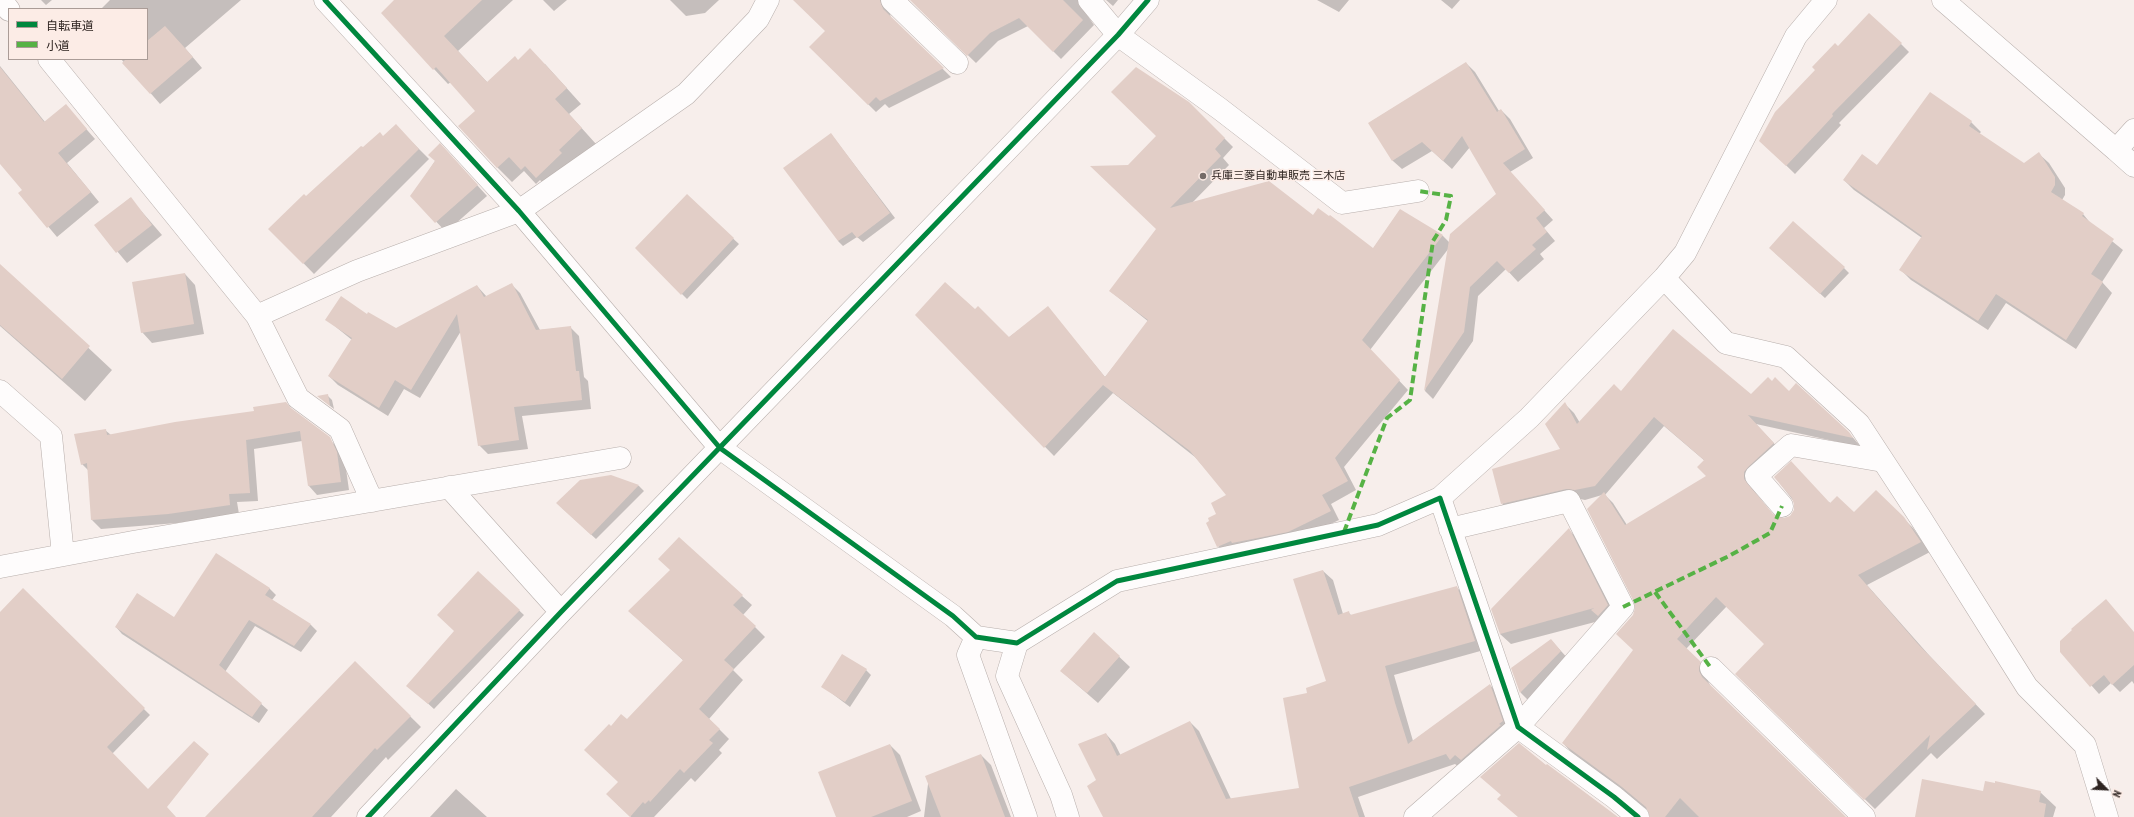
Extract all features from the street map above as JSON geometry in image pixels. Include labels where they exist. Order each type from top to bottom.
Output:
[{"type":"street","points":[[1,0],[8,9]]},
{"type":"street","points":[[325,0],[519,211],[720,448],[953,616],[976,637],[1017,644]]},
{"type":"street","points":[[257,316],[357,271],[519,211],[686,94],[758,19],[768,0]]},
{"type":"street","points":[[892,0],[957,64]]},
{"type":"street","points":[[1089,0],[1118,35],[1220,109],[1342,203],[1418,191]]},
{"type":"street","points":[[368,817],[561,612],[1118,35],[1148,0]]},
{"type":"street","points":[[1068,817],[1061,795],[1007,676],[1017,644],[1117,581],[1378,525],[1440,498],[1528,418],[1664,278],[1685,253],[1796,36],[1826,0]]},
{"type":"street","points":[[1944,0],[2134,166]]},
{"type":"street","points":[[50,60],[257,316],[298,398],[340,429],[372,501]]},
{"type":"street","points":[[2116,150],[2134,130]]},
{"type":"street","points":[[1664,278],[1726,343],[1786,357],[1859,424],[2027,687],[2085,745],[2107,817]]},
{"type":"street","points":[[0,390],[51,436],[63,555]]},
{"type":"street","points":[[1782,506],[1756,476],[1791,445],[1883,461]]},
{"type":"street","points":[[0,567],[620,458]]},
{"type":"street","points":[[449,487],[561,612]]},
{"type":"street","points":[[1440,498],[1518,727],[1614,797],[1638,817]]},
{"type":"street","points":[[1415,817],[1518,727],[1623,607],[1569,501],[1450,529]]},
{"type":"street","points":[[976,637],[968,656],[1026,817]]},
{"type":"street","points":[[1711,668],[1864,817]]},
{"type":"building","points":[[394,0],[482,0],[444,36],[487,82],[515,56],[518,60],[530,48],[567,88],[555,99],[582,128],[559,150],[562,153],[536,178],[525,166],[521,170],[509,157],[497,168],[458,126],[475,111],[436,67],[433,70],[381,13]]},
{"type":"building","points":[[793,0],[880,0],[883,9],[944,68],[880,101],[876,97],[868,105],[809,47],[825,31]]},
{"type":"building","points":[[910,0],[1063,0],[1083,20],[1053,52],[1019,18],[990,33],[967,56]]},
{"type":"building","points":[[1869,13],[1902,43],[1832,114],[1833,116],[1786,166],[1759,141],[1775,112],[1815,70],[1812,67],[1835,43],[1838,46]]},
{"type":"building","points":[[165,26],[193,57],[150,94],[122,63],[125,60],[148,60],[148,40]]},
{"type":"building","points":[[1466,62],[1497,112],[1501,109],[1525,149],[1503,163],[1545,210],[1536,218],[1547,232],[1532,245],[1536,249],[1509,273],[1497,261],[1470,287],[1464,332],[1424,391],[1450,234],[1496,194],[1462,136],[1443,161],[1422,142],[1392,161],[1368,123]]},
{"type":"building","points":[[0,67],[44,122],[66,104],[87,129],[58,153],[91,192],[47,228],[18,193],[22,190],[0,164]]},
{"type":"building","points":[[1136,67],[1189,102],[1225,138],[1215,149],[1221,156],[1170,208],[1269,181],[1313,215],[1318,208],[1329,216],[1330,215],[1373,248],[1400,209],[1443,235],[1362,340],[1400,380],[1335,458],[1348,481],[1322,495],[1331,511],[1288,532],[1232,543],[1231,541],[1217,547],[1206,523],[1209,521],[1208,518],[1216,514],[1211,503],[1226,495],[1190,451],[1103,385],[1044,448],[915,315],[945,282],[975,309],[978,306],[1009,337],[1048,306],[1105,377],[1148,320],[1109,291],[1156,229],[1090,166],[1128,165],[1156,136],[1111,92]]},
{"type":"building","points":[[1930,92],[1972,121],[1969,126],[2024,163],[2039,152],[2055,177],[2055,185],[2051,192],[2084,213],[2082,216],[2114,239],[2091,274],[2103,282],[2066,340],[1996,294],[1978,321],[1899,270],[1922,236],[1843,180],[1862,154],[1877,165]]},
{"type":"building","points":[[396,124],[419,149],[303,264],[268,229],[304,194],[306,196],[361,146],[363,147],[380,132],[383,136]]},
{"type":"building","points":[[831,133],[890,213],[857,238],[852,232],[838,241],[783,168]]},
{"type":"building","points":[[440,143],[478,185],[435,223],[410,196],[435,161],[428,155]]},
{"type":"building","points":[[687,194],[734,238],[681,295],[635,248]]},
{"type":"building","points":[[131,197],[152,225],[116,253],[94,225]]},
{"type":"building","points":[[1793,221],[1845,267],[1820,294],[1769,248]]},
{"type":"building","points":[[0,264],[90,346],[62,379],[0,325]]},
{"type":"building","points":[[185,273],[194,324],[141,333],[132,282]]},
{"type":"building","points":[[512,283],[536,330],[571,326],[576,371],[579,371],[582,400],[514,407],[519,440],[478,446],[457,314],[411,390],[395,380],[379,408],[328,376],[352,338],[325,320],[341,296],[367,314],[368,312],[396,328],[477,285],[484,297]]},
{"type":"building","points":[[1673,329],[1751,394],[1768,377],[1772,381],[1775,377],[1789,391],[1796,383],[1849,432],[1853,438],[1748,415],[1774,443],[1748,467],[1744,472],[1744,479],[1773,514],[1784,518],[1790,516],[1794,510],[1792,498],[1774,477],[1791,461],[1830,503],[1837,496],[1854,512],[1876,490],[1904,517],[1921,542],[1858,575],[1918,644],[1976,704],[1927,750],[1930,735],[1864,800],[1735,674],[1764,644],[1716,597],[1677,639],[1701,662],[1699,671],[1702,677],[1846,817],[1699,817],[1680,798],[1665,817],[1650,817],[1646,807],[1622,787],[1562,743],[1633,650],[1616,634],[1633,615],[1635,608],[1634,602],[1587,509],[1604,492],[1625,525],[1706,476],[1697,467],[1704,460],[1654,417],[1595,486],[1575,490],[1566,489],[1501,504],[1492,469],[1560,449],[1545,424],[1565,402],[1577,424],[1614,384],[1621,391]]},
{"type":"building","points":[[328,394],[330,406],[317,396]]},
{"type":"building","points":[[286,402],[291,408],[330,437],[337,452],[341,482],[308,486],[300,431],[246,440],[250,493],[229,494],[230,505],[168,514],[91,520],[87,463],[81,465],[74,434],[106,429],[107,435],[175,422],[254,411],[253,407]]},
{"type":"building","points":[[611,475],[639,485],[591,535],[556,503],[580,480]]},
{"type":"building","points":[[1569,528],[1608,605],[1598,616],[1591,610],[1594,608],[1500,634],[1491,609]]},
{"type":"building","points":[[679,537],[743,595],[733,605],[756,626],[724,660],[734,669],[699,709],[720,729],[709,740],[713,743],[684,773],[680,769],[650,802],[649,800],[645,804],[643,802],[630,817],[606,794],[618,782],[584,750],[609,724],[611,726],[621,714],[627,719],[683,660],[628,611],[670,570],[658,559]]},
{"type":"building","points":[[216,553],[270,588],[265,595],[311,624],[294,646],[249,620],[219,665],[262,703],[252,717],[115,627],[137,593],[174,617]]},
{"type":"building","points":[[1323,570],[1338,615],[1349,611],[1350,615],[1457,586],[1475,641],[1385,666],[1395,703],[1408,744],[1490,684],[1503,721],[1499,724],[1501,725],[1461,760],[1455,755],[1450,760],[1446,754],[1349,787],[1359,817],[1103,817],[1087,786],[1096,780],[1078,744],[1106,733],[1117,756],[1190,721],[1226,799],[1299,788],[1283,698],[1307,693],[1306,688],[1326,681],[1293,579]]},
{"type":"building","points":[[478,571],[520,610],[428,704],[406,686],[454,631],[437,615]]},
{"type":"building","points":[[23,588],[145,708],[107,747],[148,789],[194,741],[209,754],[167,807],[176,817],[0,817],[0,612]]},
{"type":"building","points":[[2106,599],[2134,632],[2134,665],[2112,685],[2104,675],[2090,687],[2060,652],[2060,641],[2072,630],[2071,629]]},
{"type":"building","points":[[1094,632],[1120,656],[1087,693],[1060,671]]},
{"type":"building","points":[[1551,639],[1561,651],[1520,693],[1511,668]]},
{"type":"building","points":[[842,654],[867,669],[845,702],[821,687]]},
{"type":"building","points":[[355,661],[411,716],[377,750],[375,748],[312,817],[205,817]]},
{"type":"building","points":[[1519,743],[1546,765],[1547,764],[1618,817],[1518,817],[1497,799],[1501,795],[1480,777]]},
{"type":"building","points":[[890,744],[912,801],[871,817],[836,817],[818,772]]},
{"type":"building","points":[[981,754],[1005,817],[941,817],[925,776]]},
{"type":"building","points":[[1922,779],[1983,791],[1985,781],[1995,783],[1995,781],[2041,791],[2039,802],[2046,804],[2044,817],[1915,817]]},
{"type":"marked path","points":[[1344,532],[1387,418],[1410,400],[1433,241],[1446,220],[1451,196],[1418,191]]},
{"type":"marked path","points":[[1623,607],[1729,556],[1770,533],[1782,506]]},
{"type":"marked path","points":[[1655,592],[1711,668]]},
{"type":"cycle path","points":[[325,0],[519,211],[720,448],[953,616],[976,637],[1017,643],[1117,581],[1378,525],[1440,498],[1518,727],[1614,797],[1638,817]]},
{"type":"cycle path","points":[[368,817],[561,612],[1118,35],[1148,0]]},
{"type":"place","name":"兵庫三菱自動車販売 三木店","points":[[1203,176]]}]
